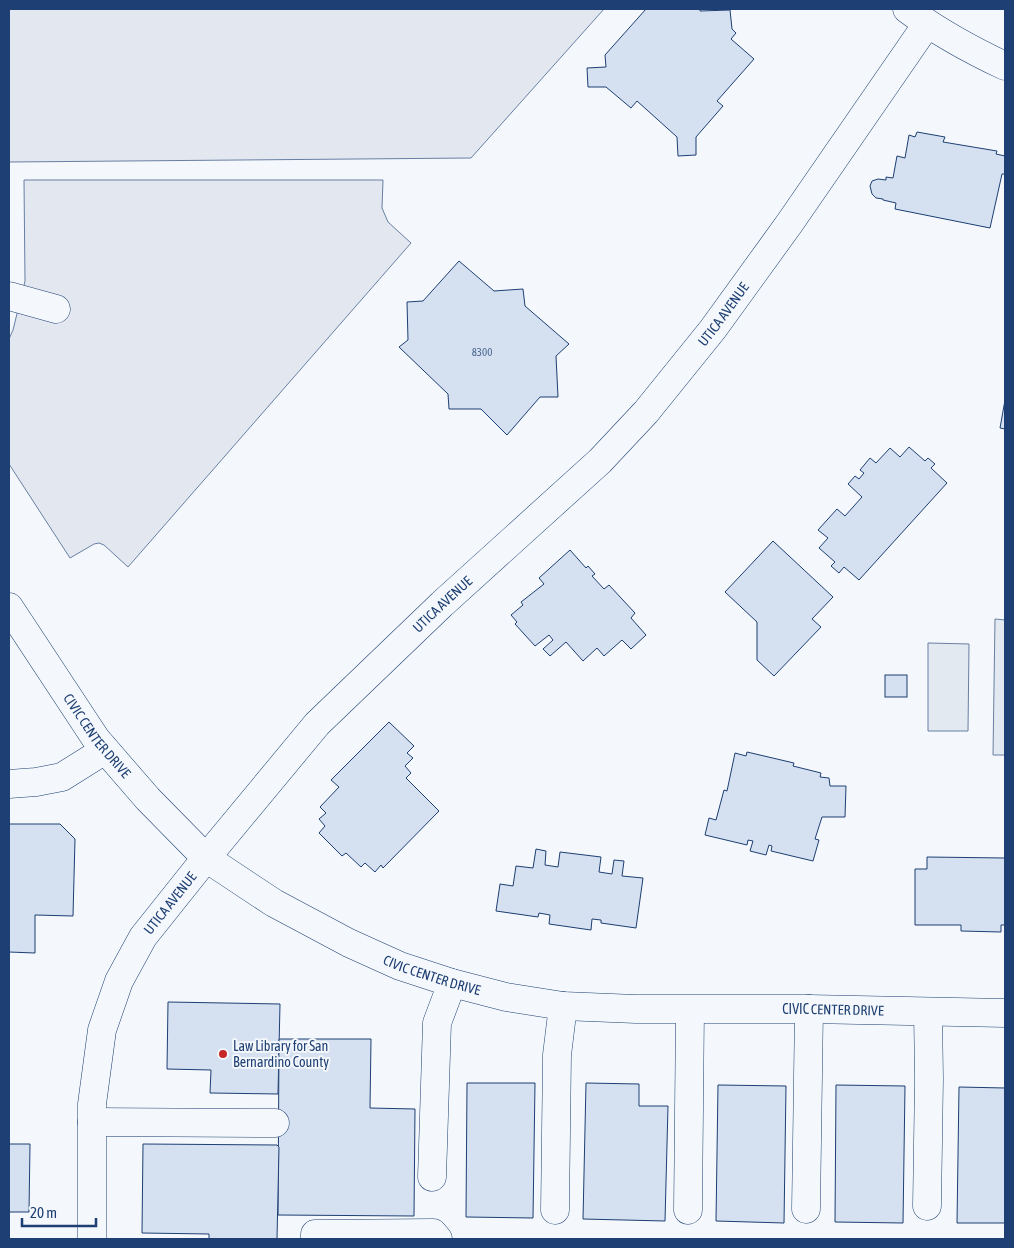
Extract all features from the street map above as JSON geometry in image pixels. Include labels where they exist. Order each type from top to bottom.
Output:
[{"type":"street","points":[[917,16],[967,48],[1005,66]]},
{"type":"street","name":"UTICA AVENUE","points":[[92,1239],[92,1104],[102,1030],[119,981],[143,937],[318,724],[442,604],[600,461],[646,412],[719,321],[789,224],[917,16]]},
{"type":"street","points":[[9,296],[56,309]]},
{"type":"street","name":"CIVIC CENTER DRIVE","points":[[9,607],[96,739],[148,799],[206,858],[274,903],[348,943],[400,966],[452,983],[506,997],[563,1006],[636,1010],[1005,1013]]},
{"type":"street","points":[[9,784],[36,782],[62,777],[105,750]]},
{"type":"street","points":[[432,1177],[437,1023],[452,983]]},
{"type":"street","points":[[555,1210],[557,1056],[563,1006]]},
{"type":"street","points":[[688,1210],[690,1010]]},
{"type":"street","points":[[806,1209],[809,1010]]},
{"type":"street","points":[[927,1206],[930,1079],[928,1012]]},
{"type":"street","points":[[92,1122],[275,1123]]},
{"type":"street","points":[[315,1239],[315,1234],[433,1233],[438,1239]]},
{"type":"shaded area","points":[[9,9],[604,9],[471,158],[9,162]]},
{"type":"shaded area","points":[[24,180],[383,180],[382,208],[388,222],[411,243],[128,567],[104,545],[99,543],[70,558],[9,464],[9,339],[25,281]]},
{"type":"shaded area","points":[[995,619],[1005,620],[1005,755],[993,755]]},
{"type":"shaded area","points":[[928,643],[969,644],[968,731],[928,731]]},
{"type":"building","points":[[646,9],[730,10],[732,29],[736,33],[731,39],[754,59],[717,101],[723,106],[696,137],[696,155],[678,156],[677,137],[637,101],[631,108],[606,87],[588,87],[587,68],[606,67],[605,55]]},
{"type":"building","points":[[917,132],[945,137],[943,142],[997,151],[996,154],[1005,156],[1005,174],[1002,174],[990,228],[895,209],[896,203],[876,198],[872,194],[870,186],[872,181],[878,179],[886,180],[886,177],[893,178],[897,156],[905,158],[909,135],[915,137]]},
{"type":"building","points":[[459,261],[494,291],[523,289],[525,306],[569,344],[556,356],[558,397],[540,397],[507,435],[481,409],[449,409],[448,394],[399,347],[408,340],[407,302],[423,301]]},
{"type":"building","points":[[1005,400],[1005,429],[1000,428]]},
{"type":"building","points":[[909,447],[925,461],[928,458],[935,464],[931,468],[947,483],[859,580],[844,567],[839,573],[831,566],[835,562],[819,548],[828,538],[818,530],[837,509],[845,516],[862,497],[848,484],[855,476],[859,479],[864,473],[860,470],[870,458],[876,463],[890,448],[900,457]]},
{"type":"building","points":[[773,541],[833,597],[812,619],[821,627],[774,676],[757,660],[757,622],[725,592]]},
{"type":"building","points":[[570,550],[586,568],[588,566],[595,574],[592,576],[604,589],[609,585],[635,613],[631,618],[646,635],[631,649],[622,640],[604,656],[597,648],[583,661],[566,642],[550,656],[543,649],[553,640],[549,635],[535,646],[515,624],[517,622],[511,615],[523,605],[521,602],[544,584],[539,578]]},
{"type":"building","points":[[885,675],[907,675],[907,697],[885,697]]},
{"type":"building","points":[[389,722],[414,746],[407,753],[413,758],[405,766],[411,773],[406,778],[439,811],[383,868],[381,865],[375,872],[365,863],[361,867],[346,853],[342,856],[319,833],[325,826],[319,819],[326,813],[320,807],[339,787],[331,780]]},
{"type":"building","points":[[747,752],[794,763],[793,766],[821,773],[820,777],[829,778],[830,786],[846,786],[845,817],[822,817],[815,839],[819,840],[813,861],[771,851],[772,846],[769,845],[766,855],[750,851],[753,841],[748,840],[747,845],[705,835],[709,818],[716,820],[724,790],[727,791],[735,753],[746,756]]},
{"type":"building","points":[[9,824],[60,824],[75,839],[73,916],[35,915],[35,953],[9,952]]},
{"type":"building","points":[[536,849],[546,851],[545,865],[558,867],[560,852],[601,857],[599,872],[612,874],[614,860],[624,861],[622,876],[643,878],[636,928],[601,923],[601,920],[592,919],[591,930],[549,924],[550,915],[539,913],[538,917],[496,911],[500,884],[513,886],[516,866],[533,868]]},
{"type":"building","points":[[927,857],[1005,858],[1005,925],[1001,925],[1001,932],[961,931],[961,925],[915,925],[915,869],[927,869]]},
{"type":"building","name":"Law Library for San Bernardino County","points":[[168,1002],[280,1004],[278,1094],[210,1093],[211,1070],[167,1069]]},
{"type":"building","points":[[279,1039],[371,1039],[370,1108],[415,1109],[414,1216],[278,1215]]},
{"type":"building","points":[[467,1083],[535,1083],[533,1218],[466,1217]]},
{"type":"building","points":[[586,1083],[639,1084],[639,1106],[668,1106],[665,1221],[583,1219]]},
{"type":"building","points":[[718,1085],[786,1086],[784,1223],[716,1221]]},
{"type":"building","points":[[836,1085],[905,1086],[903,1223],[835,1222]]},
{"type":"building","points":[[959,1087],[1005,1088],[1005,1223],[957,1223]]},
{"type":"building","points":[[9,1144],[30,1144],[29,1212],[9,1212]]},
{"type":"building","points":[[143,1144],[277,1145],[279,1147],[277,1239],[209,1239],[209,1234],[142,1233]]},
{"type":"place","name":"Law Library for San Bernardino County","points":[[223,1054]]}]
